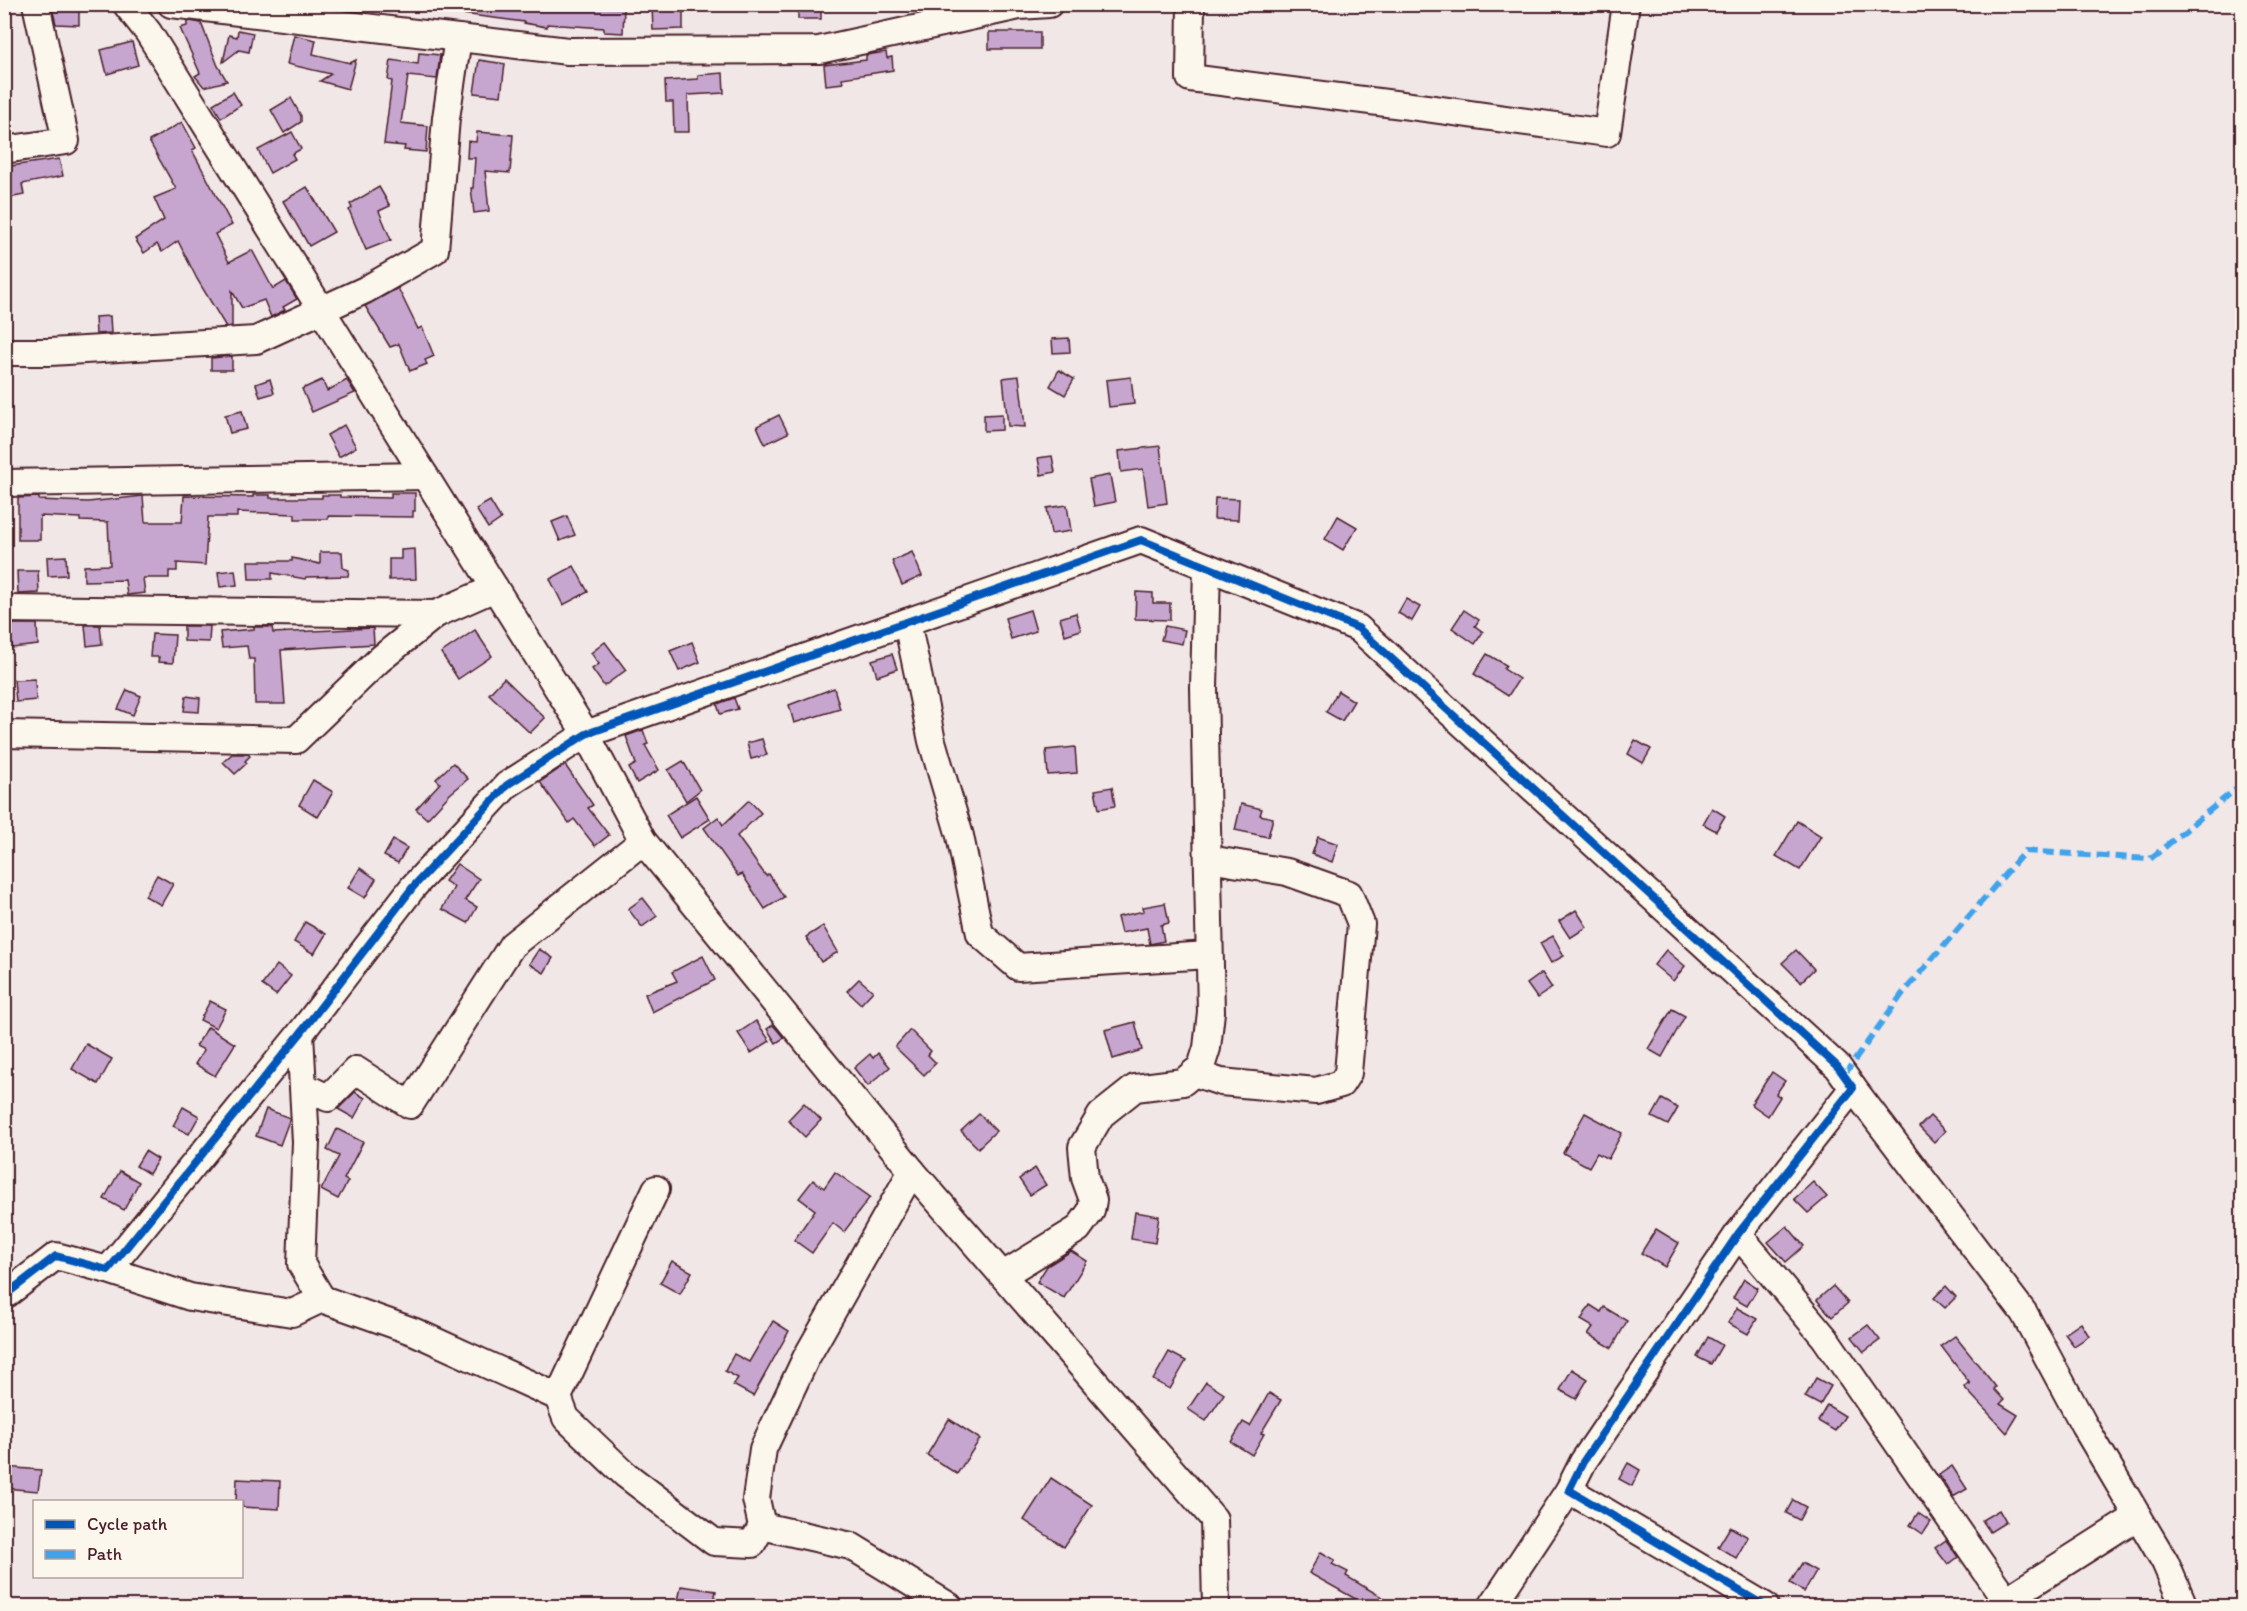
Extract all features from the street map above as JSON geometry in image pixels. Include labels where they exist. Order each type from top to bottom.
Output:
[{"type":"street","points":[[4,150],[66,141],[36,4]]},
{"type":"street","points":[[126,4],[148,32],[586,734],[643,841],[912,1171],[1214,1519],[1216,1606]]},
{"type":"street","points":[[171,4],[568,51],[819,50],[1019,6],[1049,4]]},
{"type":"street","points":[[1191,4],[1190,78],[1607,133],[1626,4]]},
{"type":"street","points":[[4,352],[256,340],[323,311],[435,250],[446,118],[458,38]]},
{"type":"street","points":[[4,483],[425,476]]},
{"type":"street","points":[[108,1270],[300,1034],[413,887],[507,785],[586,734],[1141,540],[1358,628],[1838,1067],[2024,1313],[2084,1425],[2165,1562],[2184,1606]]},
{"type":"street","points":[[1003,1275],[1078,1230],[1087,1219],[1093,1200],[1085,1178],[1082,1148],[1101,1116],[1135,1088],[1183,1082],[1201,1067],[1207,1048],[1211,1012],[1204,688],[1207,567]]},
{"type":"street","points":[[4,734],[296,740],[379,660],[436,614],[495,588]]},
{"type":"street","points":[[4,609],[436,614]]},
{"type":"street","points":[[907,622],[932,741],[960,836],[980,934],[1018,967],[1209,955]]},
{"type":"street","points":[[303,1086],[328,1098],[356,1070],[410,1105],[512,945],[643,841]]},
{"type":"street","points":[[1194,1073],[1221,1082],[1316,1091],[1341,1084],[1348,1073],[1360,924],[1349,894],[1287,872],[1209,860]]},
{"type":"street","points":[[300,1034],[306,1142],[301,1264],[322,1299],[415,1332],[558,1397],[566,1418],[626,1475],[714,1542],[752,1544],[762,1526],[756,1499],[763,1449],[806,1358],[912,1171]]},
{"type":"street","points":[[1492,1606],[1569,1490],[1583,1461],[1738,1234],[1853,1088]]},
{"type":"street","points":[[558,1397],[656,1189]]},
{"type":"street","points":[[1738,1234],[1825,1338],[2002,1603],[2138,1516]]},
{"type":"street","points":[[4,1296],[56,1256],[108,1270],[190,1297],[292,1313],[322,1299]]},
{"type":"street","points":[[1569,1490],[1765,1606]]},
{"type":"street","points":[[762,1526],[851,1546],[949,1606]]},
{"type":"building","points":[[51,4],[79,4],[79,25],[56,24]]},
{"type":"building","points":[[464,4],[597,4],[597,7],[624,8],[623,33],[604,32],[604,28],[547,24],[547,27],[463,14]]},
{"type":"building","points":[[683,4],[683,29],[653,30],[652,6]]},
{"type":"building","points":[[798,4],[821,4],[821,19],[798,19]]},
{"type":"building","points":[[190,21],[201,23],[218,66],[227,81],[204,87],[195,76],[200,73],[180,28],[187,26]]},
{"type":"building","points":[[238,30],[253,33],[249,52],[239,50],[223,62],[229,35],[237,37]]},
{"type":"building","points":[[989,32],[1040,32],[1040,49],[989,49]]},
{"type":"building","points":[[294,35],[316,40],[313,54],[350,63],[356,60],[348,89],[320,81],[331,74],[287,64]]},
{"type":"building","points":[[132,42],[138,65],[107,74],[101,50]]},
{"type":"building","points":[[886,52],[887,58],[892,57],[893,70],[842,78],[843,83],[826,85],[824,65],[866,60],[866,55]]},
{"type":"building","points":[[419,53],[440,55],[437,79],[408,76],[401,123],[428,126],[426,152],[404,150],[405,146],[384,144],[392,81],[388,80],[391,60],[418,64]]},
{"type":"building","points":[[479,60],[505,64],[501,96],[474,93]]},
{"type":"building","points":[[723,73],[724,93],[688,95],[689,132],[674,132],[673,102],[666,102],[665,81],[698,79],[698,75]]},
{"type":"building","points":[[233,92],[241,105],[221,118],[213,104]]},
{"type":"building","points":[[291,98],[301,116],[301,122],[284,133],[271,110]]},
{"type":"building","points":[[182,122],[196,148],[192,150],[232,225],[215,234],[229,262],[252,250],[273,289],[286,281],[297,299],[283,307],[285,310],[271,317],[264,300],[242,308],[232,291],[232,326],[226,327],[197,279],[178,241],[162,252],[157,244],[144,253],[135,239],[164,220],[154,198],[176,189],[149,141]]},
{"type":"building","points":[[292,132],[301,149],[292,154],[295,159],[270,173],[258,150]]},
{"type":"building","points":[[477,132],[513,135],[510,173],[485,171],[489,211],[474,213],[471,188],[473,188],[475,158],[467,158],[468,141],[476,142]]},
{"type":"building","points":[[59,159],[63,176],[22,184],[24,195],[4,199],[4,167]]},
{"type":"building","points":[[307,187],[334,232],[309,246],[283,201]]},
{"type":"building","points":[[379,187],[390,206],[379,211],[391,240],[366,250],[349,210],[352,208],[350,204]]},
{"type":"building","points":[[398,288],[418,329],[422,327],[434,356],[425,360],[427,364],[410,371],[399,344],[390,347],[365,306]]},
{"type":"building","points":[[110,316],[111,333],[96,334],[95,317]]},
{"type":"building","points":[[1069,338],[1070,352],[1053,353],[1052,339]]},
{"type":"building","points":[[232,356],[232,370],[211,370],[211,358]]},
{"type":"building","points":[[1059,370],[1074,379],[1065,395],[1050,386]]},
{"type":"building","points":[[1019,376],[1025,427],[1008,426],[1003,378]]},
{"type":"building","points":[[1131,377],[1134,404],[1109,407],[1106,380]]},
{"type":"building","points":[[270,379],[274,393],[260,397],[256,384]]},
{"type":"building","points":[[322,380],[327,391],[347,380],[355,393],[312,412],[302,389]]},
{"type":"building","points":[[242,411],[247,429],[230,433],[225,415]]},
{"type":"building","points":[[1002,414],[1002,430],[984,431],[984,415]]},
{"type":"building","points":[[779,415],[788,433],[765,444],[757,426]]},
{"type":"building","points":[[344,425],[356,447],[339,457],[327,435]]},
{"type":"building","points":[[1160,446],[1167,503],[1148,506],[1143,469],[1121,472],[1119,451]]},
{"type":"building","points":[[1052,456],[1055,472],[1041,475],[1038,458]]},
{"type":"building","points":[[1110,475],[1115,502],[1094,506],[1089,479]]},
{"type":"building","points":[[391,493],[415,493],[413,517],[328,516],[328,519],[295,519],[295,514],[237,512],[237,517],[208,517],[205,565],[177,563],[177,571],[169,571],[169,578],[143,578],[145,593],[127,595],[125,580],[84,581],[84,566],[110,565],[108,522],[40,516],[40,540],[18,540],[18,498],[39,497],[39,500],[88,502],[143,496],[145,522],[182,522],[184,496],[253,497],[253,495],[270,495],[270,498],[322,498],[322,495],[340,495],[340,497],[391,498]]},
{"type":"building","points":[[1215,498],[1239,499],[1238,520],[1214,519]]},
{"type":"building","points":[[490,501],[501,519],[488,528],[476,509]]},
{"type":"building","points":[[1067,505],[1071,531],[1051,534],[1047,508]]},
{"type":"building","points":[[567,516],[575,535],[560,541],[552,522]]},
{"type":"building","points":[[1338,516],[1357,527],[1343,550],[1325,539]]},
{"type":"building","points":[[415,549],[416,579],[389,580],[389,559],[401,559],[401,550]]},
{"type":"building","points":[[320,552],[342,552],[343,568],[349,570],[348,576],[306,577],[305,579],[272,573],[272,579],[249,579],[248,561],[292,561],[292,558],[320,564]]},
{"type":"building","points":[[912,552],[922,576],[902,585],[892,561]]},
{"type":"building","points":[[66,556],[67,575],[48,576],[47,557]]},
{"type":"building","points":[[574,566],[588,592],[563,605],[550,579]]},
{"type":"building","points":[[235,570],[237,585],[220,587],[218,572]]},
{"type":"building","points":[[17,571],[38,571],[39,593],[18,594]]},
{"type":"building","points":[[1136,592],[1153,593],[1153,603],[1170,603],[1170,620],[1135,619]]},
{"type":"building","points":[[1406,599],[1420,607],[1412,621],[1398,613]]},
{"type":"building","points":[[1030,610],[1036,631],[1011,639],[1005,618]]},
{"type":"building","points":[[1464,610],[1479,620],[1475,626],[1483,632],[1475,644],[1452,628]]},
{"type":"building","points":[[1076,613],[1081,630],[1065,635],[1060,618]]},
{"type":"building","points":[[10,624],[37,624],[38,645],[12,648]]},
{"type":"building","points":[[85,625],[100,625],[102,644],[87,646]]},
{"type":"building","points":[[184,626],[210,626],[209,642],[184,641]]},
{"type":"building","points":[[1165,626],[1185,630],[1182,644],[1161,640]]},
{"type":"building","points":[[254,627],[272,627],[273,633],[373,628],[374,644],[281,650],[285,704],[255,704],[254,659],[249,659],[247,646],[222,648],[220,632],[254,629]]},
{"type":"building","points":[[475,630],[492,656],[458,679],[441,653]]},
{"type":"building","points":[[152,634],[175,635],[173,663],[158,662],[159,657],[150,657]]},
{"type":"building","points":[[605,642],[626,670],[604,686],[592,669],[599,664],[591,653]]},
{"type":"building","points":[[692,642],[700,662],[679,671],[670,651]]},
{"type":"building","points":[[892,654],[897,669],[877,676],[872,660]]},
{"type":"building","points":[[1487,654],[1506,665],[1504,669],[1519,679],[1508,696],[1474,674]]},
{"type":"building","points":[[504,678],[545,718],[530,733],[489,694]]},
{"type":"building","points":[[35,679],[36,700],[16,702],[14,680]]},
{"type":"building","points":[[834,688],[840,709],[794,723],[789,705]]},
{"type":"building","points":[[127,690],[141,696],[133,715],[118,709]]},
{"type":"building","points":[[1338,691],[1354,701],[1342,721],[1326,712]]},
{"type":"building","points":[[186,696],[200,698],[199,712],[184,711]]},
{"type":"building","points":[[734,698],[738,709],[720,714],[717,704]]},
{"type":"building","points":[[643,730],[648,744],[645,745],[659,770],[637,783],[629,768],[636,764],[626,736]]},
{"type":"building","points":[[762,739],[767,755],[751,759],[747,743]]},
{"type":"building","points":[[1635,740],[1651,749],[1643,763],[1628,754]]},
{"type":"building","points":[[1075,747],[1077,773],[1048,775],[1046,750]]},
{"type":"building","points":[[232,754],[250,756],[245,761],[247,763],[235,774],[223,762]]},
{"type":"building","points":[[683,761],[700,790],[686,801],[668,770]]},
{"type":"building","points":[[453,763],[468,779],[450,794],[427,819],[416,809],[440,783],[436,779]]},
{"type":"building","points":[[565,765],[593,805],[588,808],[609,835],[595,846],[574,819],[569,823],[540,782]]},
{"type":"building","points":[[313,780],[333,792],[318,817],[299,805]]},
{"type":"building","points":[[1112,787],[1115,806],[1099,809],[1095,790]]},
{"type":"building","points":[[696,796],[710,819],[680,838],[666,815]]},
{"type":"building","points":[[749,800],[761,813],[737,836],[766,876],[769,874],[784,897],[765,909],[742,874],[738,876],[704,828],[718,817],[723,825]]},
{"type":"building","points":[[1241,804],[1262,809],[1260,815],[1273,818],[1268,837],[1235,830]]},
{"type":"building","points":[[1712,808],[1725,816],[1716,831],[1703,824]]},
{"type":"building","points":[[1797,821],[1821,836],[1800,870],[1776,856]]},
{"type":"building","points":[[1318,837],[1338,844],[1332,862],[1312,854]]},
{"type":"building","points":[[393,840],[407,848],[398,863],[384,856]]},
{"type":"building","points":[[457,864],[479,879],[465,900],[477,907],[468,923],[442,909],[454,887],[445,881]]},
{"type":"building","points":[[360,868],[376,879],[365,898],[348,888]]},
{"type":"building","points":[[157,875],[173,884],[161,905],[145,896]]},
{"type":"building","points":[[643,898],[657,916],[642,927],[628,909]]},
{"type":"building","points":[[1165,903],[1169,923],[1161,925],[1164,941],[1150,944],[1147,928],[1121,933],[1117,917],[1144,911],[1143,907]]},
{"type":"building","points":[[1576,910],[1587,927],[1570,938],[1559,921]]},
{"type":"building","points":[[305,922],[326,934],[314,954],[294,942]]},
{"type":"building","points":[[823,926],[838,952],[821,962],[806,937]]},
{"type":"building","points":[[1553,936],[1564,956],[1551,963],[1540,943]]},
{"type":"building","points":[[539,949],[553,958],[544,973],[529,964]]},
{"type":"building","points":[[1666,950],[1685,966],[1673,981],[1654,965]]},
{"type":"building","points":[[1796,950],[1814,969],[1801,982],[1782,963]]},
{"type":"building","points":[[703,956],[715,980],[652,1012],[645,994],[677,981],[672,972]]},
{"type":"building","points":[[277,965],[291,976],[276,995],[262,985]]},
{"type":"building","points":[[1542,973],[1552,988],[1537,998],[1527,984]]},
{"type":"building","points":[[859,979],[873,991],[861,1004],[847,991]]},
{"type":"building","points":[[210,1001],[226,1009],[216,1028],[200,1020]]},
{"type":"building","points":[[1672,1009],[1685,1016],[1662,1057],[1648,1049]]},
{"type":"building","points":[[756,1021],[770,1041],[751,1053],[738,1033]]},
{"type":"building","points":[[1135,1022],[1142,1050],[1113,1059],[1105,1030]]},
{"type":"building","points":[[773,1025],[784,1038],[776,1043],[767,1029]]},
{"type":"building","points":[[208,1027],[235,1044],[215,1076],[195,1064],[204,1050],[196,1046]]},
{"type":"building","points":[[910,1030],[931,1051],[928,1055],[936,1063],[924,1075],[895,1047]]},
{"type":"building","points":[[86,1044],[112,1059],[98,1084],[72,1069]]},
{"type":"building","points":[[878,1053],[890,1067],[868,1086],[854,1068],[870,1054],[873,1058]]},
{"type":"building","points":[[1772,1072],[1785,1081],[1776,1094],[1780,1097],[1768,1116],[1751,1104]]},
{"type":"building","points":[[355,1092],[365,1098],[354,1118],[338,1109]]},
{"type":"building","points":[[1662,1099],[1678,1108],[1668,1125],[1652,1117]]},
{"type":"building","points":[[804,1103],[821,1120],[805,1137],[788,1120]]},
{"type":"building","points":[[183,1107],[199,1116],[189,1134],[173,1126]]},
{"type":"building","points":[[266,1109],[290,1118],[280,1145],[256,1136]]},
{"type":"building","points":[[1585,1113],[1622,1133],[1608,1159],[1597,1153],[1589,1167],[1563,1153]]},
{"type":"building","points":[[979,1114],[996,1131],[978,1148],[961,1131]]},
{"type":"building","points":[[1930,1116],[1945,1131],[1934,1142],[1919,1127]]},
{"type":"building","points":[[337,1129],[363,1142],[344,1179],[348,1181],[338,1199],[321,1190],[339,1156],[327,1150]]},
{"type":"building","points":[[145,1151],[158,1159],[149,1174],[136,1166]]},
{"type":"building","points":[[1035,1168],[1046,1185],[1030,1195],[1019,1179]]},
{"type":"building","points":[[120,1171],[139,1182],[124,1210],[104,1199]]},
{"type":"building","points":[[835,1172],[870,1197],[844,1232],[833,1223],[812,1253],[794,1240],[815,1210],[799,1198],[813,1180],[824,1188]]},
{"type":"building","points":[[1813,1182],[1827,1197],[1808,1213],[1794,1199]]},
{"type":"building","points":[[1135,1212],[1159,1216],[1155,1243],[1131,1239]]},
{"type":"building","points":[[1787,1226],[1804,1246],[1786,1262],[1768,1242]]},
{"type":"building","points":[[1656,1229],[1679,1243],[1665,1267],[1641,1253]]},
{"type":"building","points":[[1071,1251],[1087,1261],[1064,1298],[1037,1282],[1047,1266]]},
{"type":"building","points":[[672,1261],[692,1272],[680,1294],[660,1283]]},
{"type":"building","points":[[1744,1279],[1758,1288],[1747,1306],[1733,1298]]},
{"type":"building","points":[[1833,1286],[1848,1303],[1832,1317],[1817,1300]]},
{"type":"building","points":[[1946,1286],[1956,1297],[1945,1308],[1934,1298]]},
{"type":"building","points":[[1590,1305],[1601,1312],[1604,1307],[1627,1321],[1612,1348],[1588,1334],[1593,1327],[1581,1320]]},
{"type":"building","points":[[1737,1308],[1757,1319],[1748,1334],[1728,1323]]},
{"type":"building","points":[[773,1321],[789,1331],[753,1396],[733,1385],[738,1378],[725,1371],[734,1354],[749,1362]]},
{"type":"building","points":[[2081,1323],[2089,1336],[2074,1346],[2065,1334]]},
{"type":"building","points":[[1868,1325],[1880,1340],[1864,1352],[1852,1337]]},
{"type":"building","points":[[1955,1336],[1996,1387],[1994,1389],[2004,1400],[2000,1404],[2018,1415],[2007,1433],[1964,1387],[1968,1383],[1971,1385],[1941,1346]]},
{"type":"building","points":[[1708,1337],[1722,1345],[1711,1364],[1697,1357]]},
{"type":"building","points":[[1169,1352],[1186,1361],[1170,1389],[1153,1380]]},
{"type":"building","points":[[1572,1369],[1588,1379],[1576,1399],[1560,1390]]},
{"type":"building","points":[[1816,1378],[1831,1386],[1820,1405],[1805,1397]]},
{"type":"building","points":[[1206,1382],[1224,1394],[1206,1421],[1188,1409]]},
{"type":"building","points":[[1269,1393],[1281,1400],[1261,1433],[1264,1434],[1252,1455],[1231,1442],[1243,1422],[1250,1426]]},
{"type":"building","points":[[1827,1405],[1845,1416],[1835,1431],[1818,1421]]},
{"type":"building","points":[[949,1419],[980,1439],[957,1474],[927,1455]]},
{"type":"building","points":[[1628,1463],[1640,1470],[1632,1486],[1619,1479]]},
{"type":"building","points":[[1952,1466],[1967,1489],[1953,1497],[1939,1475]]},
{"type":"building","points":[[4,1467],[41,1470],[38,1491],[4,1488]]},
{"type":"building","points":[[1051,1478],[1092,1505],[1064,1547],[1024,1520]]},
{"type":"building","points":[[237,1479],[280,1481],[279,1509],[243,1507],[243,1500],[236,1500]]},
{"type":"building","points":[[1793,1500],[1806,1507],[1799,1520],[1786,1513]]},
{"type":"building","points":[[1999,1510],[2006,1522],[1990,1532],[1982,1520]]},
{"type":"building","points":[[1918,1513],[1931,1522],[1923,1534],[1910,1525]]},
{"type":"building","points":[[1730,1527],[1748,1537],[1736,1558],[1718,1547]]},
{"type":"building","points":[[1946,1540],[1958,1557],[1948,1565],[1935,1548]]},
{"type":"building","points":[[1321,1552],[1335,1560],[1332,1564],[1348,1572],[1346,1576],[1397,1606],[1368,1606],[1309,1573]]},
{"type":"building","points":[[1802,1563],[1816,1571],[1804,1592],[1790,1583]]},
{"type":"building","points":[[681,1586],[716,1591],[713,1606],[677,1606]]},
{"type":"marked path","points":[[1844,1075],[1903,993],[2025,851],[2150,859],[2242,784]]},
{"type":"cycle path","points":[[4,1296],[56,1256],[108,1270],[300,1034],[413,887],[507,785],[586,734],[1141,540],[1358,628],[1838,1067],[1853,1088],[1738,1234],[1583,1462],[1569,1490],[1765,1606]]}]
